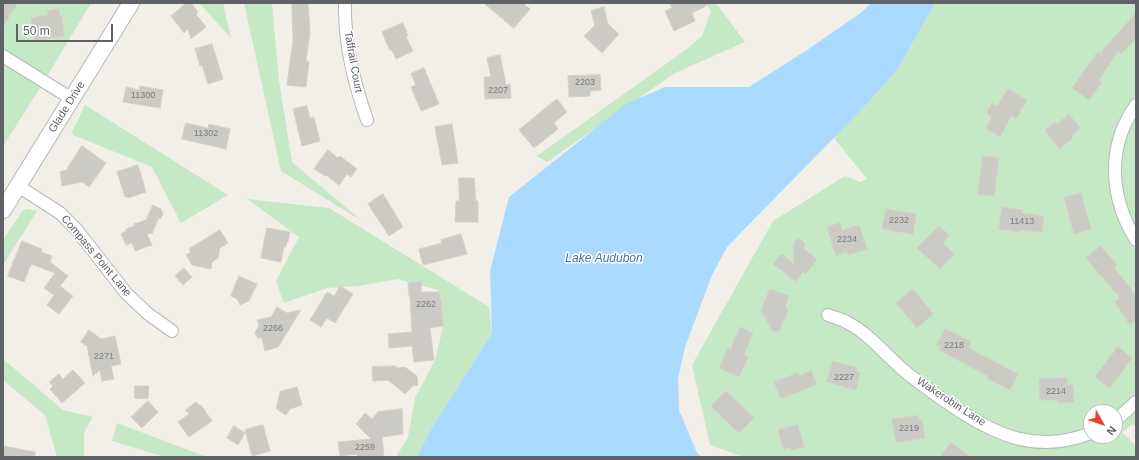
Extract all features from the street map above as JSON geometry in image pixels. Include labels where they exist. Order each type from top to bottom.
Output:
[{"type":"street","name":"Glade Drive","points":[[3,210],[131,3]]},
{"type":"street","name":"Taffrail Court","points":[[345,3],[347,39],[352,70],[367,120]]},
{"type":"street","points":[[3,56],[72,99]]},
{"type":"street","points":[[1136,105],[1123,129],[1117,148],[1115,169],[1115,183],[1119,203],[1126,222],[1136,240]]},
{"type":"street","name":"Compass Point Lane","points":[[18,186],[46,203],[65,218],[76,229],[126,293],[147,312],[172,331]]},
{"type":"street","name":"Wakerobin Lane","points":[[828,316],[847,322],[860,330],[902,369],[934,394],[968,416],[1000,433],[1019,440],[1040,442],[1062,442],[1083,436]]},
{"type":"street","points":[[1123,414],[1136,402]]},
{"type":"green space","points":[[3,3],[91,3],[3,146]]},
{"type":"green space","points":[[199,3],[223,3],[231,38]]},
{"type":"green space","points":[[244,3],[272,3],[279,81],[292,162],[362,221],[281,171]]},
{"type":"green space","points":[[705,3],[716,3],[745,42],[675,73],[547,162],[537,156],[687,49],[702,36],[711,11]]},
{"type":"green space","points":[[933,3],[1136,3],[1136,427],[1133,424],[1123,431],[1123,404],[1083,404],[1083,444],[1123,444],[1123,433],[1136,446],[1136,457],[744,457],[710,445],[692,365],[773,221],[845,176],[860,182],[867,179],[834,138],[897,70],[933,7]]},
{"type":"green space","points":[[85,105],[228,195],[181,223],[152,167],[71,134]]},
{"type":"green space","points":[[247,199],[329,208],[489,307],[492,333],[430,431],[417,457],[396,457],[408,437],[415,398],[435,360],[443,327],[438,290],[398,279],[358,286],[327,288],[284,303],[276,281],[299,237]]},
{"type":"green space","points":[[28,209],[37,211],[3,265],[3,240],[23,210]]},
{"type":"green space","points":[[3,359],[63,410],[93,417],[84,433],[84,457],[57,457],[45,415],[3,380]]},
{"type":"green space","points":[[117,423],[207,457],[165,457],[112,441]]},
{"type":"water","name":"Lake Audubon","points":[[871,3],[933,3],[933,7],[897,70],[867,104],[727,247],[712,275],[685,347],[678,379],[679,410],[697,453],[702,457],[417,457],[430,431],[492,333],[490,271],[509,197],[626,104],[665,87],[749,87],[807,50],[862,12]]},
{"type":"building","points":[[3,3],[18,3],[3,26]]},
{"type":"building","points":[[187,3],[191,3],[198,12],[196,14],[206,27],[191,39],[188,29],[184,33],[171,16]]},
{"type":"building","points":[[292,3],[308,3],[310,33],[306,61],[309,62],[306,87],[287,85],[293,40]]},
{"type":"building","points":[[484,3],[523,3],[530,9],[514,28]]},
{"type":"building","points":[[670,3],[712,3],[692,13],[695,21],[674,31],[665,11],[672,8]]},
{"type":"building","points":[[604,7],[608,24],[619,34],[602,53],[584,36],[595,25],[591,11]]},
{"type":"building","points":[[59,9],[60,16],[62,16],[64,36],[35,41],[31,18],[48,15],[47,11]]},
{"type":"building","points":[[1136,13],[1136,39],[1121,54],[1118,51],[1099,80],[1102,82],[1089,100],[1072,88],[1098,51],[1100,53]]},
{"type":"building","points":[[403,23],[408,36],[406,37],[413,51],[396,59],[392,50],[390,51],[382,32]]},
{"type":"building","points":[[212,44],[223,79],[208,84],[202,65],[200,66],[195,49]]},
{"type":"building","points":[[500,55],[506,85],[510,84],[511,98],[485,99],[484,77],[491,77],[487,58]]},
{"type":"building","points":[[424,68],[439,104],[421,111],[411,87],[416,85],[411,74]]},
{"type":"building","points":[[600,75],[601,90],[590,91],[590,96],[569,97],[568,76]]},
{"type":"building","points":[[140,86],[163,90],[160,108],[123,102],[126,87],[139,90]]},
{"type":"building","points":[[1008,89],[1027,100],[1016,119],[1011,116],[1000,137],[986,128],[992,117],[987,113],[992,103],[997,106]]},
{"type":"building","points":[[557,99],[567,112],[554,123],[558,129],[534,148],[519,130]]},
{"type":"building","points":[[307,106],[310,118],[314,117],[320,141],[302,146],[293,109]]},
{"type":"building","points":[[1069,114],[1080,128],[1071,136],[1073,138],[1059,149],[1045,130],[1055,122],[1057,124]]},
{"type":"building","points":[[186,123],[208,128],[209,124],[230,129],[226,149],[182,139]]},
{"type":"building","points":[[452,124],[458,163],[442,165],[435,127]]},
{"type":"building","points":[[82,146],[106,163],[89,187],[82,182],[62,186],[60,172],[66,170]]},
{"type":"building","points":[[328,150],[338,158],[340,156],[357,169],[351,177],[347,174],[339,185],[326,175],[325,176],[314,169]]},
{"type":"building","points":[[983,156],[999,158],[994,196],[978,194]]},
{"type":"building","points":[[138,165],[146,192],[128,198],[127,196],[125,197],[117,172]]},
{"type":"building","points":[[459,178],[474,178],[476,201],[478,201],[478,222],[455,222],[456,201],[459,201]]},
{"type":"building","points":[[1081,193],[1091,229],[1074,234],[1064,198]]},
{"type":"building","points":[[383,194],[403,227],[389,236],[368,204]]},
{"type":"building","points":[[153,205],[161,209],[163,213],[161,218],[158,219],[152,234],[147,234],[152,245],[135,251],[132,243],[126,245],[121,234],[126,231],[126,229],[134,226],[134,224],[146,220]]},
{"type":"building","points":[[1002,207],[1023,210],[1022,213],[1044,216],[1042,232],[1020,230],[1020,232],[999,229]]},
{"type":"building","points":[[886,209],[916,214],[913,234],[882,229]]},
{"type":"building","points":[[840,223],[842,230],[859,225],[867,249],[848,255],[847,252],[836,256],[827,227]]},
{"type":"building","points":[[939,226],[949,235],[943,243],[954,254],[940,269],[917,248]]},
{"type":"building","points":[[267,228],[290,232],[286,247],[284,247],[281,262],[261,258]]},
{"type":"building","points":[[220,230],[228,243],[220,248],[218,258],[212,262],[211,269],[192,265],[186,255],[191,252],[189,249]]},
{"type":"building","points":[[461,234],[467,254],[423,265],[419,249],[442,243],[441,240]]},
{"type":"building","points":[[800,239],[805,243],[804,249],[817,259],[806,274],[803,272],[795,282],[773,264],[781,254],[794,264],[793,244],[796,240]]},
{"type":"building","points":[[22,241],[42,249],[41,252],[52,256],[50,262],[68,276],[60,286],[73,296],[59,314],[47,305],[54,295],[44,288],[55,273],[31,264],[24,282],[8,276]]},
{"type":"building","points":[[1101,246],[1117,265],[1114,268],[1136,297],[1136,320],[1129,324],[1115,302],[1120,298],[1086,258]]},
{"type":"building","points":[[184,268],[192,277],[183,285],[175,276]]},
{"type":"building","points":[[239,276],[257,284],[249,301],[240,305],[237,299],[231,296]]},
{"type":"building","points":[[421,282],[421,292],[439,292],[443,326],[430,328],[434,360],[414,362],[412,346],[389,348],[388,334],[412,332],[408,283]]},
{"type":"building","points":[[340,286],[353,294],[335,323],[327,318],[321,327],[310,320],[327,292],[334,296]]},
{"type":"building","points":[[770,289],[789,296],[785,307],[788,309],[785,321],[784,320],[779,331],[774,332],[761,311]]},
{"type":"building","points":[[913,289],[933,314],[917,328],[896,303]]},
{"type":"building","points":[[277,307],[287,313],[301,310],[278,347],[265,351],[262,338],[258,338],[255,333],[259,325],[257,320],[271,317]]},
{"type":"building","points":[[740,327],[753,333],[744,355],[748,357],[739,377],[719,368],[728,348],[730,350]]},
{"type":"building","points":[[945,329],[971,342],[968,348],[1018,374],[1010,390],[987,378],[988,376],[939,350],[941,347],[937,345]]},
{"type":"building","points":[[89,330],[101,339],[115,336],[121,364],[111,366],[114,379],[102,381],[100,370],[93,376],[87,346],[81,342]]},
{"type":"building","points":[[1118,347],[1132,358],[1110,388],[1095,377]]},
{"type":"building","points":[[833,361],[857,368],[856,372],[860,373],[856,390],[827,382]]},
{"type":"building","points":[[395,366],[398,368],[405,367],[417,376],[418,385],[413,386],[405,394],[388,380],[373,381],[372,367]]},
{"type":"building","points":[[73,370],[85,383],[62,403],[50,389],[53,386],[49,382],[59,374],[63,379]]},
{"type":"building","points":[[811,371],[817,384],[781,399],[774,382],[797,373],[799,376]]},
{"type":"building","points":[[1067,378],[1067,385],[1073,385],[1074,402],[1059,403],[1059,400],[1040,400],[1039,379]]},
{"type":"building","points":[[135,386],[149,386],[148,399],[135,398]]},
{"type":"building","points":[[297,387],[302,405],[290,409],[286,415],[276,409],[280,392]]},
{"type":"building","points":[[726,391],[754,418],[739,433],[711,406]]},
{"type":"building","points":[[148,401],[158,412],[142,428],[131,417]]},
{"type":"building","points":[[196,402],[200,406],[201,405],[212,421],[189,437],[178,422],[189,414],[186,410]]},
{"type":"building","points":[[402,409],[403,434],[382,437],[384,457],[357,457],[357,454],[340,456],[338,442],[371,439],[356,424],[365,413],[372,419],[378,412]]},
{"type":"building","points":[[918,416],[919,420],[922,420],[925,438],[896,442],[892,419]]},
{"type":"building","points":[[263,425],[270,451],[252,456],[245,430]]},
{"type":"building","points":[[798,425],[804,447],[791,450],[790,447],[783,449],[778,430]]},
{"type":"building","points":[[234,426],[245,433],[238,445],[227,438]]},
{"type":"building","points":[[951,443],[971,457],[940,457]]},
{"type":"building","points":[[3,446],[35,452],[35,457],[3,457]]}]
